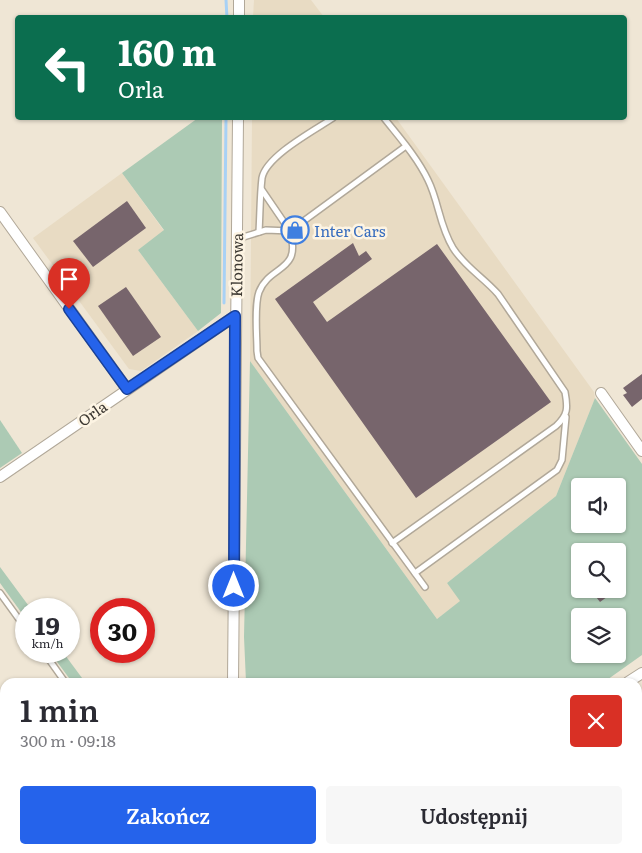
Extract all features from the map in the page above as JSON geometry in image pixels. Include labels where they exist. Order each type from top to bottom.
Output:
[{"type":"street","points":[[239,0],[239,15]]},
{"type":"street","name":"Klonowa","points":[[233,678],[238,120]]},
{"type":"street","points":[[0,212],[127,389]]},
{"type":"street","name":"Orla","points":[[0,477],[235,316]]},
{"type":"street","points":[[601,393],[642,451]]},
{"type":"lane","points":[[259,232],[262,177],[266,167],[274,158],[330,120]]},
{"type":"lane","points":[[386,120],[406,146],[428,180],[438,217],[454,249],[469,270],[488,283],[498,294],[565,392],[568,407],[562,460],[557,470],[415,573]]},
{"type":"lane","points":[[236,239],[259,232],[290,231],[406,146]]},
{"type":"lane","points":[[262,190],[290,231],[293,247],[289,263],[267,281],[259,293],[256,350],[258,358],[425,587]]},
{"type":"lane","points":[[392,543],[566,417]]},
{"type":"lane","points":[[0,593],[15,614]]},
{"type":"lane","points":[[52,663],[63,678]]},
{"type":"shaded area","points":[[254,0],[311,0],[322,15],[253,15]]},
{"type":"shaded area","points":[[252,120],[397,120],[594,392],[595,398],[556,496],[447,583],[461,601],[437,619],[250,361]]},
{"type":"shaded area","points":[[122,173],[164,231],[138,250],[198,331],[141,371],[129,369],[33,238]]},
{"type":"green space","points":[[195,120],[222,120],[221,313],[198,331],[138,250],[164,230],[122,173]]},
{"type":"green space","points":[[250,361],[437,619],[460,601],[447,583],[556,496],[595,398],[642,464],[642,655],[610,678],[246,678],[244,637]]},
{"type":"green space","points":[[0,420],[22,453],[0,468]]},
{"type":"green space","points":[[0,567],[23,598],[15,598],[15,604],[0,583]]},
{"type":"green space","points":[[58,663],[71,663],[82,678],[69,678]]},
{"type":"building","points":[[127,201],[146,228],[93,267],[73,241]]},
{"type":"building","points":[[353,243],[359,256],[366,251],[372,259],[313,302],[327,322],[437,244],[551,402],[416,498],[275,299]]},
{"type":"building","points":[[126,287],[161,337],[133,356],[98,306]]},
{"type":"building","points":[[642,374],[642,399],[632,407],[623,395],[627,393],[623,388]]},
{"type":"building","points":[[597,598],[606,598],[600,602]]},
{"type":"waterway","points":[[226,0],[227,15]]},
{"type":"waterway","points":[[224,303],[226,120]]},
{"type":"place","name":"Inter Cars","points":[[295,230]]},
{"type":"route","points":[[69,309],[127,389],[235,316],[234,586]]}]
